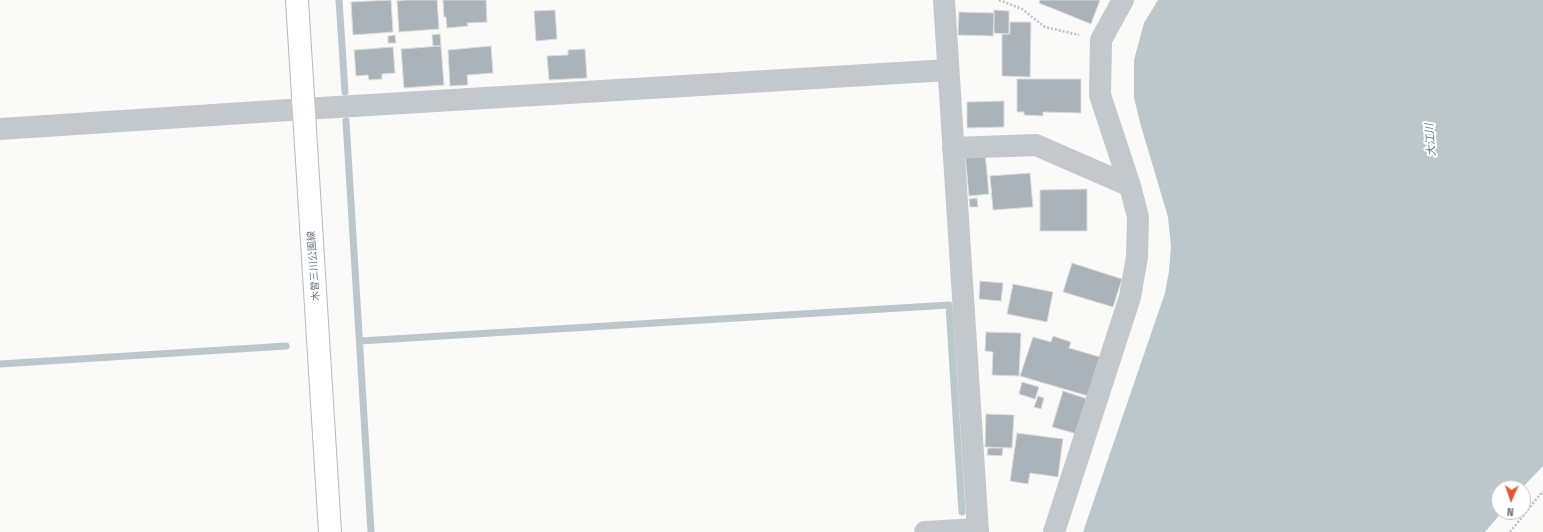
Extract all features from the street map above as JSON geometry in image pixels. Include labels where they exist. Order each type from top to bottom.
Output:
[{"type":"main road","name":"木曽三川公園線","points":[[297,0],[330,532]]},
{"type":"street","points":[[925,532],[978,530],[944,0]]},
{"type":"street","points":[[1054,532],[1130,297],[1138,257],[1138,217],[1130,186],[1100,95],[1100,40],[1123,0]]},
{"type":"street","points":[[0,128],[948,70]]},
{"type":"street","points":[[953,148],[1036,145],[1130,186]]},
{"type":"path","points":[[999,0],[1022,9],[1045,27],[1100,40]]},
{"type":"path","points":[[1510,532],[1543,491]]},
{"type":"water","name":"大江川","points":[[1158,0],[1543,0],[1543,466],[1530,480],[1491,480],[1491,520],[1495,520],[1485,532],[1083,532],[1165,293],[1169,271],[1171,246],[1168,217],[1134,98],[1134,60],[1144,23]]},
{"type":"building","points":[[391,0],[393,32],[353,35],[351,2]]},
{"type":"building","points":[[437,0],[439,29],[399,32],[397,1]]},
{"type":"building","points":[[443,0],[486,0],[487,22],[467,23],[468,26],[447,28],[446,17],[444,17]]},
{"type":"building","points":[[1040,0],[1100,0],[1091,24],[1039,3]]},
{"type":"building","points":[[555,10],[557,39],[536,41],[534,11]]},
{"type":"building","points":[[994,10],[1009,11],[1009,34],[994,33]]},
{"type":"building","points":[[959,12],[994,13],[993,36],[958,35]]},
{"type":"building","points":[[1010,22],[1031,22],[1030,77],[1002,76],[1002,34],[1010,34]]},
{"type":"building","points":[[440,34],[441,46],[433,46],[432,35]]},
{"type":"building","points":[[395,35],[396,43],[388,43],[388,36]]},
{"type":"building","points":[[441,46],[444,85],[404,88],[401,49]]},
{"type":"building","points":[[491,46],[493,73],[467,75],[468,85],[450,86],[448,50]]},
{"type":"building","points":[[393,47],[395,73],[382,74],[382,79],[369,80],[368,75],[356,76],[354,50]]},
{"type":"building","points":[[585,49],[587,78],[549,80],[547,56],[568,55],[568,50]]},
{"type":"building","points":[[1017,79],[1081,79],[1081,113],[1043,112],[1043,116],[1024,115],[1024,112],[1017,112]]},
{"type":"building","points":[[1004,101],[1004,127],[967,128],[967,102]]},
{"type":"building","points":[[985,152],[989,194],[969,196],[965,154]]},
{"type":"building","points":[[1030,173],[1033,207],[993,210],[990,176]]},
{"type":"building","points":[[1087,189],[1087,231],[1040,231],[1040,190]]},
{"type":"building","points":[[977,198],[978,207],[970,207],[969,199]]},
{"type":"building","points":[[1072,263],[1122,279],[1113,307],[1063,292]]},
{"type":"building","points":[[980,281],[1003,283],[1001,301],[979,299]]},
{"type":"building","points":[[1013,284],[1053,292],[1047,322],[1007,314]]},
{"type":"building","points":[[986,332],[1021,333],[1019,376],[992,375],[993,352],[985,351]]},
{"type":"building","points":[[1053,336],[1071,342],[1069,348],[1100,357],[1088,396],[1020,376],[1033,337],[1051,342]]},
{"type":"building","points":[[1022,382],[1039,387],[1035,399],[1019,394]]},
{"type":"building","points":[[1063,391],[1091,400],[1077,434],[1052,427]]},
{"type":"building","points":[[1038,396],[1044,398],[1041,409],[1034,407]]},
{"type":"building","points":[[986,414],[1014,415],[1012,448],[985,447]]},
{"type":"building","points":[[1017,433],[1063,439],[1058,477],[1030,473],[1028,484],[1010,481]]},
{"type":"building","points":[[988,448],[1003,448],[1002,456],[987,455]]},
{"type":"waterway","points":[[339,0],[345,92]]},
{"type":"waterway","points":[[346,121],[371,532]]},
{"type":"waterway","points":[[360,341],[949,305],[962,512]]},
{"type":"waterway","points":[[0,364],[286,346]]}]
